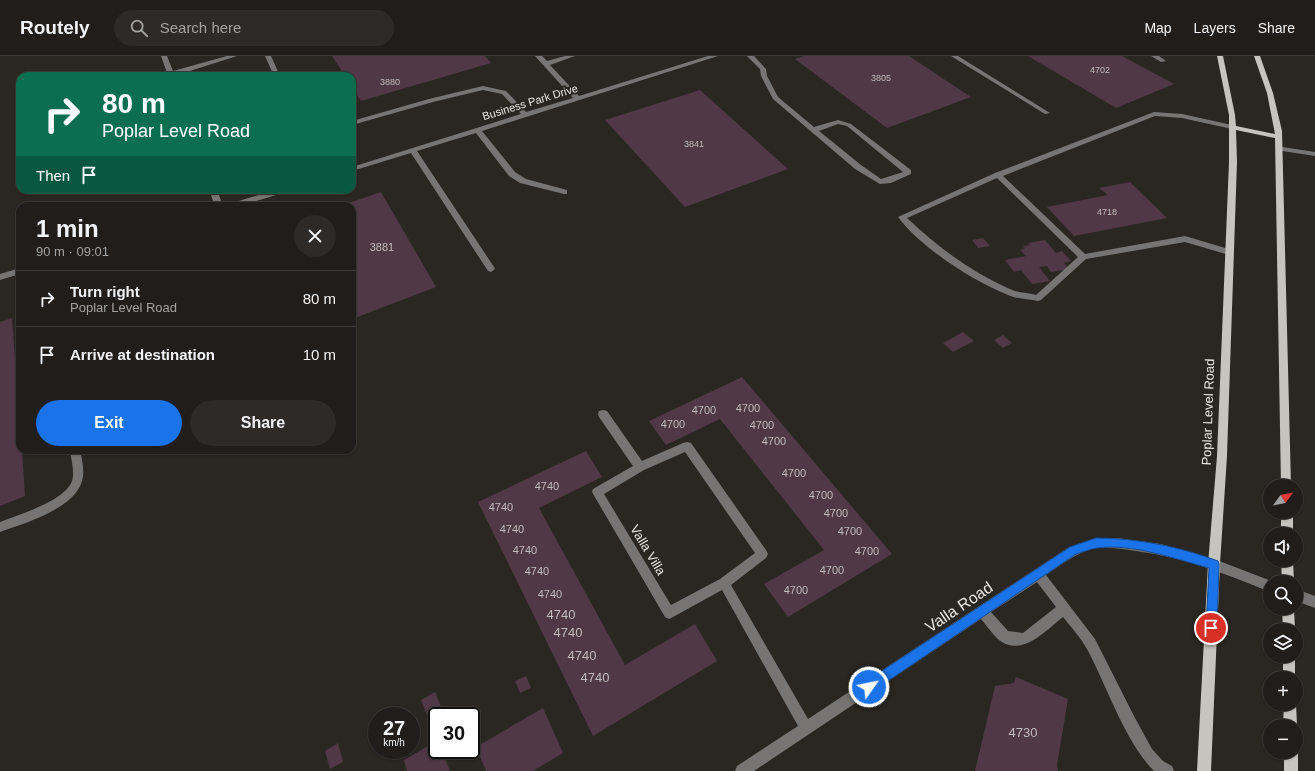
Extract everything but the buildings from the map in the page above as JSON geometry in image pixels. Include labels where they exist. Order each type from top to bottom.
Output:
[{"type":"main road","name":"Poplar Level Road","points":[[1204,771],[1214,564],[1222,456],[1233,162],[1232,115],[1220,56]]},
{"type":"main road","points":[[1257,56],[1270,93],[1279,148],[1282,211],[1286,479]]},
{"type":"main road","points":[[1232,127],[1278,137]]},
{"type":"main road","points":[[1290,759],[1291,771]]},
{"type":"street","points":[[164,56],[170,72]]},
{"type":"street","points":[[181,72],[234,56]]},
{"type":"street","points":[[268,56],[275,72]]},
{"type":"street","points":[[538,56],[578,99]]},
{"type":"street","points":[[545,64],[572,56]]},
{"type":"street","name":"Business Park Drive","points":[[356,168],[715,56]]},
{"type":"street","points":[[750,56],[763,69],[764,76],[775,98],[813,130],[858,167],[880,182],[888,181],[908,172],[849,125],[838,122],[813,130]]},
{"type":"street","points":[[954,56],[1047,113]]},
{"type":"street","points":[[1154,56],[1163,61]]},
{"type":"street","points":[[356,122],[430,100],[483,88],[504,92],[525,115]]},
{"type":"street","points":[[1229,252],[1185,239],[1083,257],[1038,298],[1011,293],[956,264],[927,241],[902,217],[998,176],[1154,114],[1182,116],[1232,127]]},
{"type":"street","points":[[478,130],[512,174],[522,181],[564,192]]},
{"type":"street","points":[[1279,148],[1315,154]]},
{"type":"street","points":[[413,150],[490,269]]},
{"type":"street","points":[[998,176],[1083,257]]},
{"type":"street","points":[[245,202],[270,194]]},
{"type":"street","points":[[0,277],[16,272]]},
{"type":"street","points":[[603,414],[640,466]]},
{"type":"street","name":"Valla Villa","points":[[687,446],[762,554],[724,583],[669,612],[597,492],[640,466],[687,446]]},
{"type":"street","points":[[0,527],[60,501],[72,490],[77,481],[75,454]]},
{"type":"street","name":"Valla Road","points":[[748,769],[806,728],[1073,550],[1096,543],[1117,543],[1161,549],[1214,564],[1263,583]]},
{"type":"street","points":[[1038,574],[1091,643],[1130,724],[1147,754],[1158,766],[1167,771]]},
{"type":"street","points":[[724,583],[806,728]]},
{"type":"street","points":[[1303,598],[1315,602]]},
{"type":"street","points":[[982,611],[1004,636],[1012,639],[1025,639],[1064,609]]},
{"type":"route","points":[[869,687],[1073,550],[1096,543],[1117,543],[1161,549],[1214,564],[1211,628]]}]
